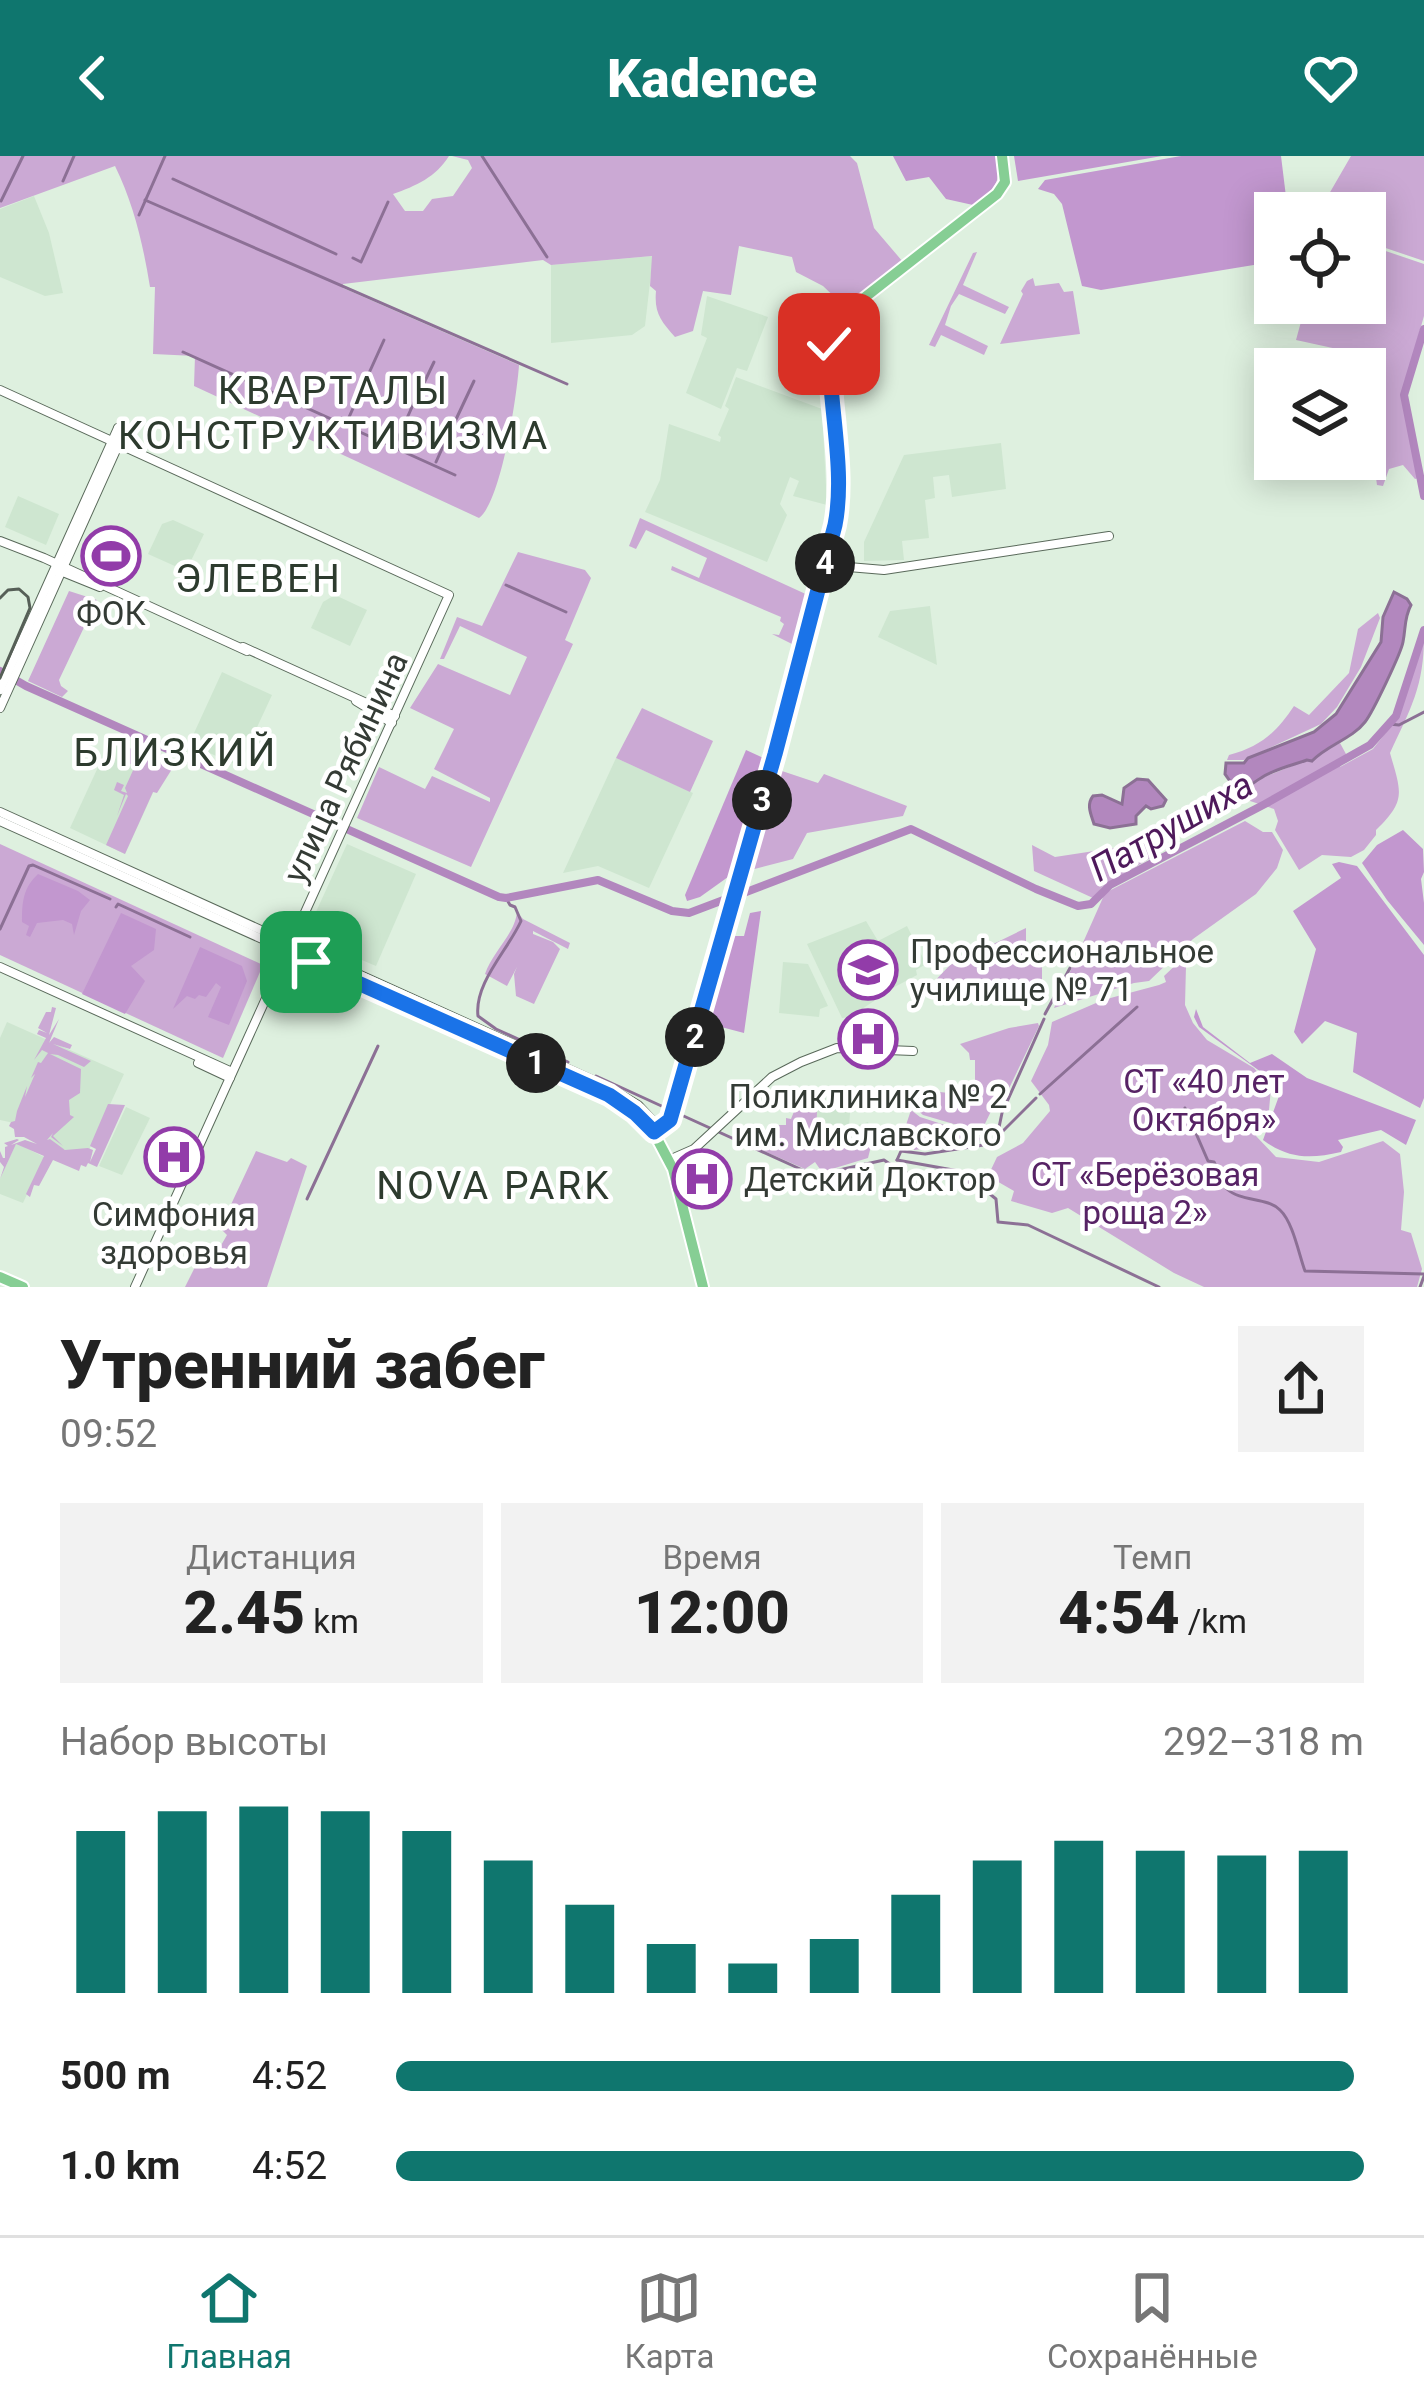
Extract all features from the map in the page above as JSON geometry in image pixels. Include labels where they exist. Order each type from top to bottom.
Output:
[{"type":"main road","points":[[706,1287],[691,1212],[657,1131],[675,1112],[838,508],[828,359],[832,328],[997,194],[1005,182],[1002,156]]},
{"type":"main road","points":[[672,1159],[706,1287]]},
{"type":"main road","points":[[2,1283],[23,1287]]},
{"type":"street","points":[[0,393],[114,445],[1,699]]},
{"type":"street","name":"улица Рябинина","points":[[114,445],[449,597],[135,1287]]},
{"type":"street","points":[[825,565],[884,570],[1109,536]]},
{"type":"street","points":[[0,541],[393,719]]},
{"type":"street","points":[[0,812],[456,1023]]},
{"type":"street","points":[[0,821],[374,982],[609,1095],[657,1131]]},
{"type":"street","points":[[0,970],[231,1075]]},
{"type":"street","points":[[672,1159],[694,1149],[776,1075],[837,1048],[913,1052]]},
{"type":"shaded area","points":[[893,156],[996,156],[997,180],[973,205],[946,199],[929,177],[906,181]]},
{"type":"shaded area","points":[[1014,156],[1162,156],[1018,181]]},
{"type":"shaded area","points":[[1181,156],[1281,156],[1285,192],[1254,192],[1254,265],[1101,290],[1082,286],[1062,204],[1054,194],[1038,189],[1045,180]]},
{"type":"shaded area","points":[[34,196],[49,233],[63,293],[45,296],[0,277],[0,209]]},
{"type":"shaded area","points":[[653,256],[645,326],[632,335],[551,343],[551,265]]},
{"type":"shaded area","points":[[707,296],[768,317],[747,371],[737,368],[721,409],[686,393],[707,338],[701,335]]},
{"type":"shaded area","points":[[736,377],[822,409],[827,505],[793,496],[799,481],[790,477],[780,504],[787,515],[767,562],[645,512],[660,480],[669,424],[720,442],[718,435],[729,409],[725,406]]},
{"type":"shaded area","points":[[1001,443],[1006,489],[952,497],[949,475],[933,477],[935,498],[925,500],[929,538],[902,541],[904,560],[864,561],[864,542],[904,455]]},
{"type":"shaded area","points":[[18,496],[59,514],[46,545],[5,527]]},
{"type":"shaded area","points":[[173,520],[204,534],[186,571],[148,554],[162,524]]},
{"type":"shaded area","points":[[1394,592],[1411,605],[1403,642],[1365,722],[1312,761],[1278,770],[1245,788],[1232,784],[1225,774],[1226,763],[1244,763],[1314,732],[1336,714],[1381,642],[1383,617]]},
{"type":"shaded area","points":[[335,595],[367,610],[350,646],[311,628],[323,602]]},
{"type":"shaded area","points":[[930,606],[937,665],[878,637],[890,611]]},
{"type":"shaded area","points":[[222,672],[272,695],[239,766],[189,744]]},
{"type":"shaded area","points":[[111,739],[166,764],[125,854],[70,828]]},
{"type":"shaded area","points":[[746,750],[768,760],[735,872],[687,901],[685,895]]},
{"type":"shaded area","points":[[616,758],[693,793],[649,888],[598,866],[563,873]]},
{"type":"shaded area","points":[[1137,779],[1148,780],[1166,800],[1163,806],[1146,806],[1136,816],[1136,824],[1110,828],[1094,824],[1089,806],[1093,796],[1122,804],[1124,788]]},
{"type":"shaded area","points":[[1403,830],[1423,849],[1424,945],[1362,863],[1377,845]]},
{"type":"shaded area","points":[[347,844],[416,874],[376,966],[305,936]]},
{"type":"shaded area","points":[[1332,864],[1357,866],[1424,955],[1424,1098],[1420,1108],[1353,1072],[1357,1033],[1325,1021],[1302,1044],[1294,1032],[1316,949],[1293,911],[1341,878]]},
{"type":"shaded area","points":[[38,874],[90,900],[81,911],[74,935],[72,924],[63,920],[37,923],[30,937],[26,935],[29,926],[22,922],[23,902]]},
{"type":"shaded area","points":[[761,911],[744,1033],[706,1023],[728,936],[744,936],[750,913]]},
{"type":"shaded area","points":[[121,913],[156,929],[154,950],[131,966],[145,981],[125,1014],[82,994]]},
{"type":"shaded area","name":"Профессиональное училище № 71","points":[[866,921],[878,941],[907,926],[926,964],[916,970],[917,975],[842,1018],[807,944]]},
{"type":"shaded area","points":[[200,947],[242,966],[247,981],[229,1025],[208,1017],[221,987],[216,983],[206,997],[187,996],[173,1009]]},
{"type":"shaded area","points":[[783,962],[808,964],[828,1006],[820,1009],[819,1017],[779,1013]]},
{"type":"shaded area","points":[[1196,1009],[1203,1027],[1250,1063],[1272,1054],[1307,1078],[1416,1120],[1406,1145],[1381,1130],[1338,1140],[1341,1152],[1300,1156],[1263,1140],[1279,1096],[1276,1083],[1199,1027]]},
{"type":"shaded area","points":[[7,1022],[124,1074],[85,1159],[0,1120],[0,1038]]},
{"type":"shaded area","points":[[818,1095],[851,1098],[849,1128],[868,1122],[873,1138],[846,1147],[842,1136],[835,1146],[815,1142]]},
{"type":"shaded area","points":[[126,1107],[150,1118],[122,1175],[99,1166]]},
{"type":"shaded area","points":[[16,1143],[44,1157],[23,1203],[0,1194],[0,1179]]},
{"type":"green space","points":[[0,156],[449,156],[425,180],[393,194],[405,211],[423,211],[432,199],[453,196],[472,168],[468,160],[452,156],[850,156],[857,163],[874,228],[903,262],[844,306],[823,286],[796,272],[792,257],[739,246],[731,295],[703,291],[693,331],[675,337],[660,316],[656,291],[650,286],[652,256],[551,265],[543,260],[343,284],[343,288],[519,365],[501,471],[479,518],[194,386],[195,356],[153,354],[155,287],[150,287],[137,225],[115,166],[0,208]]},
{"type":"green space","points":[[1351,156],[1424,156],[1424,261],[1386,248],[1386,192],[1330,192]]},
{"type":"green space","points":[[1386,251],[1424,264],[1424,316],[1401,396],[1419,478],[1403,465],[1389,469],[1386,478],[1386,348],[1333,348],[1296,340],[1300,324],[1386,324]]},
{"type":"green space","points":[[977,252],[963,285],[1009,307],[1005,314],[959,294],[945,325],[988,346],[984,355],[941,335],[935,347],[929,345],[973,253]]},
{"type":"green space","points":[[1033,278],[1035,286],[1059,283],[1064,292],[1073,291],[1080,334],[1000,344],[1021,291]]},
{"type":"green space","points":[[640,518],[810,596],[798,647],[772,634],[779,635],[784,624],[781,617],[671,570],[672,566],[699,578],[707,558],[646,530],[636,549],[629,546]]},
{"type":"green space","points":[[518,552],[585,570],[591,578],[565,640],[573,644],[471,867],[357,818],[379,767],[425,789],[432,776],[490,802],[434,769],[454,729],[410,708],[438,664],[510,695],[527,657],[460,626],[440,659],[457,617],[482,626]]},
{"type":"green space","points":[[69,591],[97,600],[59,680],[68,691],[62,697],[28,681]]},
{"type":"green space","points":[[1378,613],[1361,667],[1321,724],[1244,760],[1227,760],[1266,738],[1294,706],[1309,715],[1349,673],[1358,629]]},
{"type":"green space","points":[[1424,636],[1419,683],[1390,753],[1399,787],[1393,811],[1364,850],[1351,857],[1322,855],[1299,870],[1275,830],[1274,809],[1242,794],[1259,779],[1312,762],[1340,743],[1346,754],[1340,767],[1373,749],[1395,721]]},
{"type":"green space","points":[[642,708],[713,741],[690,792],[616,758]]},
{"type":"green space","points":[[127,747],[172,769],[157,793],[153,792],[125,854],[106,845],[128,796],[117,816],[124,795],[114,790],[117,782],[127,793],[135,766],[121,760]]},
{"type":"green space","points":[[776,769],[818,783],[824,774],[907,806],[903,816],[807,833],[793,859],[747,871]]},
{"type":"green space","points":[[1245,821],[1272,832],[1283,850],[1277,868],[1256,894],[1193,939],[1149,981],[1054,1008],[1105,893]]},
{"type":"green space","points":[[1153,842],[1159,853],[1103,886],[1093,898],[1034,871],[1032,845],[1055,857]]},
{"type":"green space","points":[[0,844],[263,965],[223,1058],[0,955]]},
{"type":"green space","points":[[517,912],[570,943],[568,949],[533,931],[560,949],[534,1004],[516,996],[517,967],[507,986],[485,974]]},
{"type":"green space","points":[[1026,928],[1027,962],[1042,963],[1042,983],[992,992],[991,998],[981,1001],[927,989],[950,965]]},
{"type":"green space","points":[[1180,961],[1186,966],[1185,1005],[1193,1023],[1207,1040],[1254,1068],[1271,1088],[1269,1110],[1256,1136],[1276,1157],[1319,1162],[1383,1141],[1400,1154],[1401,1230],[1411,1233],[1422,1269],[1417,1287],[1204,1287],[1068,1208],[1052,1213],[1011,1201],[1014,1191],[988,1176],[997,1157],[1023,1143],[1050,1111],[1031,1081],[1048,1045],[1052,1022],[1103,1000],[1166,982],[1164,976]]},
{"type":"green space","points":[[52,1007],[56,1008],[49,1035],[59,1019],[49,1043],[54,1037],[72,1045],[70,1049],[53,1044],[91,1061],[84,1067],[50,1054],[81,1069],[80,1093],[69,1100],[74,1117],[53,1136],[63,1146],[51,1137],[53,1133],[47,1140],[65,1150],[93,1150],[90,1162],[96,1149],[90,1146],[108,1104],[125,1105],[97,1167],[88,1163],[79,1171],[53,1160],[30,1197],[26,1194],[44,1156],[16,1144],[0,1179],[4,1167],[0,1151],[5,1158],[8,1146],[4,1143],[17,1139],[11,1145],[25,1140],[37,1144],[24,1137],[15,1137],[9,1126],[38,1062],[48,1053],[42,1050],[34,1060],[46,1038],[37,1034],[39,1030],[47,1033],[38,1028]]},
{"type":"green space","points":[[1038,1023],[1002,1103],[994,1105],[981,1132],[923,1115],[912,1105],[922,1090],[967,1095],[975,1080],[975,1060],[970,1060],[960,1044]]},
{"type":"green space","points":[[795,1109],[817,1111],[816,1142],[846,1147],[873,1138],[868,1158],[822,1172],[815,1162],[805,1169],[752,1146],[755,1141],[765,1143],[771,1125],[786,1125]]},
{"type":"green space","points":[[911,1110],[976,1135],[979,1142],[914,1150],[906,1125]]},
{"type":"green space","points":[[256,1151],[307,1166],[267,1287],[185,1287],[203,1251],[216,1254],[227,1235],[220,1228]]},
{"type":"waterway","points":[[1,201],[23,156]]},
{"type":"waterway","points":[[63,181],[74,156]]},
{"type":"waterway","points":[[139,215],[165,156]]},
{"type":"waterway","points":[[482,156],[547,257]]},
{"type":"waterway","points":[[173,179],[336,254]]},
{"type":"waterway","points":[[145,200],[567,384]]},
{"type":"waterway","points":[[353,258],[361,262],[388,202]]},
{"type":"waterway","name":"Патрушиха","points":[[1424,329],[1404,395],[1424,496]]},
{"type":"waterway","points":[[345,426],[384,340]]},
{"type":"waterway","points":[[183,352],[455,475]]},
{"type":"waterway","points":[[423,385],[434,362]]},
{"type":"waterway","points":[[451,430],[474,381]]},
{"type":"waterway","points":[[395,445],[416,398]]},
{"type":"waterway","points":[[436,462],[445,442]]},
{"type":"waterway","points":[[506,585],[566,612]]},
{"type":"waterway","name":"Патрушиха","points":[[741,894],[911,829],[1036,889],[1078,906],[1091,904],[1110,885],[1370,745],[1396,716],[1424,630]]},
{"type":"waterway","name":"Патрушиха","points":[[0,671],[499,897],[598,880],[672,911],[689,913],[726,899]]},
{"type":"waterway","points":[[1389,724],[1399,725],[1424,712]]},
{"type":"waterway","points":[[726,899],[764,763]]},
{"type":"waterway","points":[[0,929],[29,866],[110,899]]},
{"type":"waterway","points":[[506,898],[521,921],[486,979],[478,1016],[568,1062]]},
{"type":"waterway","points":[[116,907],[190,937]]},
{"type":"waterway","points":[[1045,1014],[1070,968]]},
{"type":"waterway","points":[[1040,1094],[1137,1007]]},
{"type":"waterway","points":[[897,1160],[901,1151],[925,1154],[990,1144],[997,1137],[1002,1113],[1044,1019]]},
{"type":"waterway","points":[[307,1199],[378,1046]]},
{"type":"waterway","points":[[596,1076],[668,1109]]},
{"type":"waterway","points":[[999,1135],[1036,1098]]},
{"type":"waterway","points":[[1185,1108],[1225,1187],[1275,1206],[1285,1215],[1305,1271],[1424,1274]]},
{"type":"waterway","points":[[677,1113],[809,1173],[884,1160],[910,1174],[938,1173],[957,1183]]},
{"type":"waterway","points":[[897,1160],[970,1173],[969,1186],[996,1199],[998,1222],[1028,1225],[1159,1287]]},
{"type":"waterway","points":[[1420,1287],[1424,1276]]},
{"type":"tram line","points":[[0,598],[8,590],[19,589],[28,597],[30,608],[0,678]]},
{"type":"place","name":"ФОК","points":[[111,556]]},
{"type":"place","name":"Профессиональное училище № 71","points":[[868,970]]},
{"type":"place","name":"Поликлиника № 2 им. Миславского","points":[[868,1039]]},
{"type":"place","name":"Симфония здоровья","points":[[174,1157]]},
{"type":"place","name":"Детский Доктор","points":[[702,1179]]},
{"type":"district","name":"КВАРТАЛЫ КОНСТРУКТИВИЗМА","points":[[334,412]]},
{"type":"district","name":"ЭЛЕВЕН","points":[[259,578]]},
{"type":"district","name":"БЛИЗКИЙ","points":[[176,752]]},
{"type":"district","name":"NOVA PARK","points":[[494,1185]]},
{"type":"route","points":[[311,962],[609,1095],[654,1132],[665,1126],[676,1107],[835,525],[829,344]]},
{"type":"park label","name":"СТ «40 лет Октября»","points":[[1204,1100]]},
{"type":"park label","name":"СТ «Берёзовая роща 2»","points":[[1145,1193]]}]
